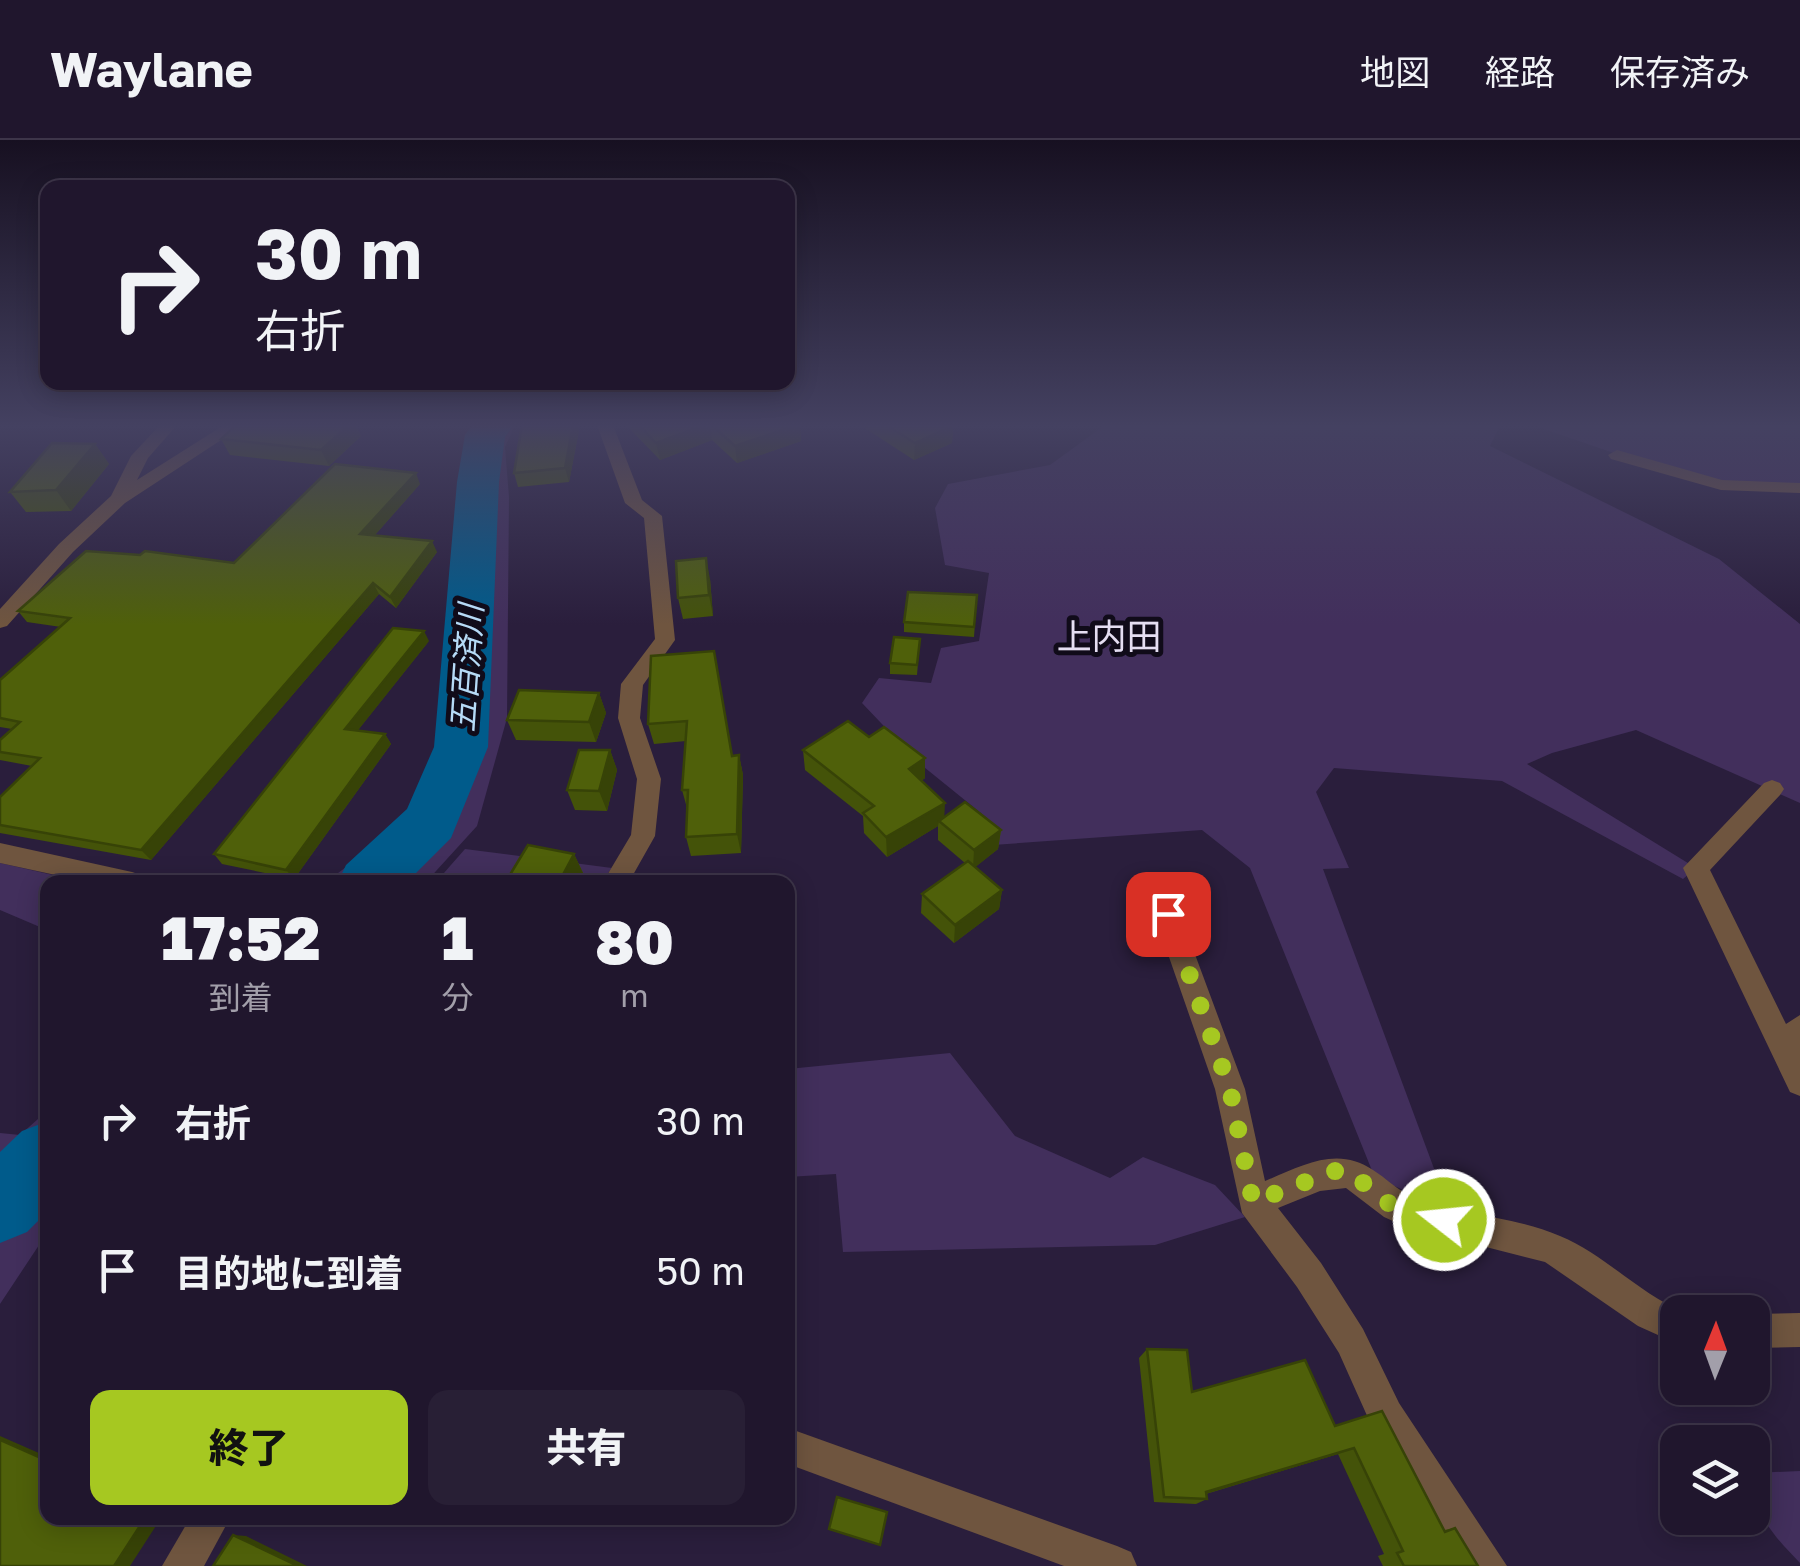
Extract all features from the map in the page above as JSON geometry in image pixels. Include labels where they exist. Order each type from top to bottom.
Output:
[{"type":"street","points":[[118,500],[122,492]]},
{"type":"street","points":[[0,621],[66,548],[131,492]]},
{"type":"street","points":[[620,875],[642,836],[649,779],[629,718],[632,684],[665,640],[653,516],[634,504],[629,492]]},
{"type":"street","points":[[1772,788],[1696,868],[1792,1039],[1800,1082]]},
{"type":"street","points":[[0,853],[100,875]]},
{"type":"street","points":[[1168,914],[1230,1089],[1253,1202],[1320,1291],[1351,1341],[1396,1432],[1437,1499],[1487,1566]]},
{"type":"street","points":[[1253,1202],[1334,1171],[1353,1173],[1381,1200],[1408,1211],[1519,1237],[1572,1258],[1660,1317]]},
{"type":"street","points":[[1770,1331],[1800,1330]]},
{"type":"street","points":[[795,1449],[1117,1566]]},
{"type":"street","points":[[182,1566],[206,1525]]},
{"type":"shaded area","points":[[468,492],[509,492],[507,718],[477,826],[432,875],[335,875],[401,826],[442,735],[453,596]]},
{"type":"shaded area","points":[[944,492],[1582,492],[1719,559],[1800,624],[1800,803],[1636,730],[1552,753],[1527,764],[1696,868],[1683,879],[1502,781],[1334,768],[1316,792],[1349,868],[1323,869],[1449,1209],[1375,1178],[1250,868],[1202,830],[993,845],[987,818],[919,763],[862,703],[879,678],[931,683],[941,648],[979,641],[989,573],[945,565],[935,508]]},
{"type":"shaded area","points":[[465,849],[612,868],[606,875],[442,875]]},
{"type":"shaded area","points":[[0,863],[53,875],[40,875],[40,927],[0,910]]},
{"type":"shaded area","points":[[950,1053],[1015,1136],[1110,1178],[1143,1157],[1215,1185],[1245,1217],[1155,1245],[843,1252],[836,1174],[795,1177],[795,1068]]},
{"type":"shaded area","points":[[40,1117],[40,1244],[0,1304],[0,1133],[20,1135]]},
{"type":"shaded area","points":[[1800,1471],[1800,1563],[1770,1528],[1770,1472]]},
{"type":"building","points":[[307,492],[399,492],[360,534],[432,541],[390,597],[373,583],[141,850],[0,825],[0,797],[40,758],[0,752],[0,740],[20,722],[0,718],[0,680],[70,618],[18,611],[86,551],[140,555],[145,551],[234,563]]},
{"type":"building","points":[[706,558],[709,595],[678,598],[676,561]]},
{"type":"building","points":[[908,592],[977,595],[974,627],[904,622]]},
{"type":"building","points":[[393,628],[424,631],[345,729],[385,734],[286,870],[214,854]]},
{"type":"building","points":[[894,637],[920,639],[917,665],[890,663]]},
{"type":"building","points":[[714,651],[732,756],[739,755],[737,834],[686,837],[688,790],[682,790],[687,721],[648,724],[651,656]]},
{"type":"building","points":[[519,690],[599,693],[589,722],[507,720]]},
{"type":"building","points":[[848,721],[869,737],[884,727],[925,758],[909,769],[945,803],[886,837],[863,813],[874,806],[803,750]]},
{"type":"building","points":[[579,750],[610,750],[599,791],[567,790]]},
{"type":"building","points":[[965,802],[1001,830],[974,850],[939,821]]},
{"type":"building","points":[[528,845],[574,854],[563,875],[510,875]]},
{"type":"building","points":[[968,861],[1002,890],[955,925],[922,894]]},
{"type":"building","points":[[1147,1349],[1187,1350],[1192,1392],[1305,1360],[1335,1426],[1382,1411],[1445,1532],[1455,1528],[1478,1566],[1404,1566],[1397,1553],[1403,1551],[1354,1448],[1206,1492],[1207,1499],[1164,1497]]},
{"type":"building","points":[[0,1440],[40,1458],[40,1525],[140,1525],[114,1566],[0,1566]]},
{"type":"building","points":[[837,1497],[887,1512],[880,1545],[829,1529]]},
{"type":"building","points":[[233,1535],[298,1566],[213,1566]]},
{"type":"waterway","name":"五百済川","points":[[375,875],[430,822],[461,747],[477,492]]},
{"type":"waterway","name":"五百済川","points":[[0,1205],[40,1165]]},
{"type":"district","name":"上内田","points":[[1109,636]]},
{"type":"route","points":[[1168,914],[1230,1089],[1253,1202],[1334,1171],[1353,1173],[1381,1200],[1444,1220]]}]
